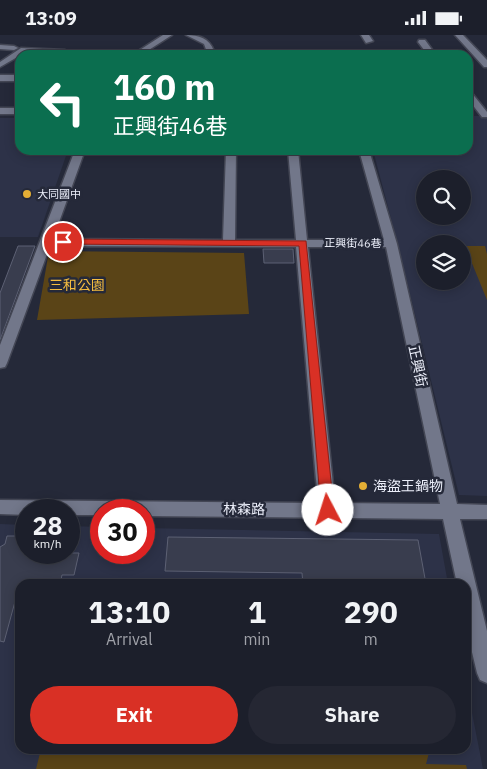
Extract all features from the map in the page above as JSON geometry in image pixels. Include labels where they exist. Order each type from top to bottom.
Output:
[{"type":"street","points":[[144,50],[168,35]]},
{"type":"street","points":[[190,35],[207,43],[210,50]]},
{"type":"street","points":[[459,35],[487,65]]},
{"type":"street","points":[[422,42],[428,50]]},
{"type":"street","points":[[0,47],[14,48]]},
{"type":"street","points":[[0,65],[15,56]]},
{"type":"street","points":[[0,77],[15,78]]},
{"type":"street","points":[[473,100],[486,115]]},
{"type":"street","points":[[0,111],[15,111]]},
{"type":"street","points":[[473,115],[486,115]]},
{"type":"street","points":[[0,363],[78,155]]},
{"type":"street","points":[[229,243],[231,155]]},
{"type":"street","points":[[294,155],[328,510]]},
{"type":"street","name":"正興街","points":[[365,155],[391,244],[465,579]]},
{"type":"street","name":"正興街46巷","points":[[45,242],[391,244]]},
{"type":"street","name":"林森路","points":[[0,507],[487,512]]},
{"type":"street","name":"正興街","points":[[471,605],[487,673]]},
{"type":"shaded area","points":[[473,116],[487,116],[487,496],[459,495],[374,155],[473,155]]},
{"type":"shaded area","name":"大同國中","points":[[0,118],[15,118],[15,155],[66,155],[38,237],[0,237]]},
{"type":"shaded area","points":[[0,524],[15,525],[15,564],[80,564],[80,526],[90,527],[90,564],[155,564],[155,528],[439,534],[447,579],[15,579],[15,754],[471,754],[471,708],[483,769],[0,769]]},
{"type":"green space","points":[[471,246],[485,246],[487,254],[487,300],[471,261]]},
{"type":"green space","name":"三和公園","points":[[49,251],[244,253],[249,314],[37,320]]},
{"type":"green space","points":[[40,754],[429,754],[426,764],[466,765],[467,769],[36,769]]},
{"type":"building","points":[[18,246],[35,246],[0,340],[0,293]]},
{"type":"building","points":[[263,249],[293,249],[294,263],[264,263]]},
{"type":"building","points":[[7,536],[15,536],[15,564],[76,564],[74,575],[62,575],[61,579],[15,579],[15,602],[4,642],[0,641],[0,547],[5,544]]},
{"type":"building","points":[[168,537],[418,540],[425,579],[303,579],[302,573],[165,571]]},
{"type":"place","name":"大同國中","points":[[27,194]]},
{"type":"place","name":"海盜王鍋物","points":[[363,486]]},
{"type":"route","points":[[63,242],[303,243],[328,510]]}]
